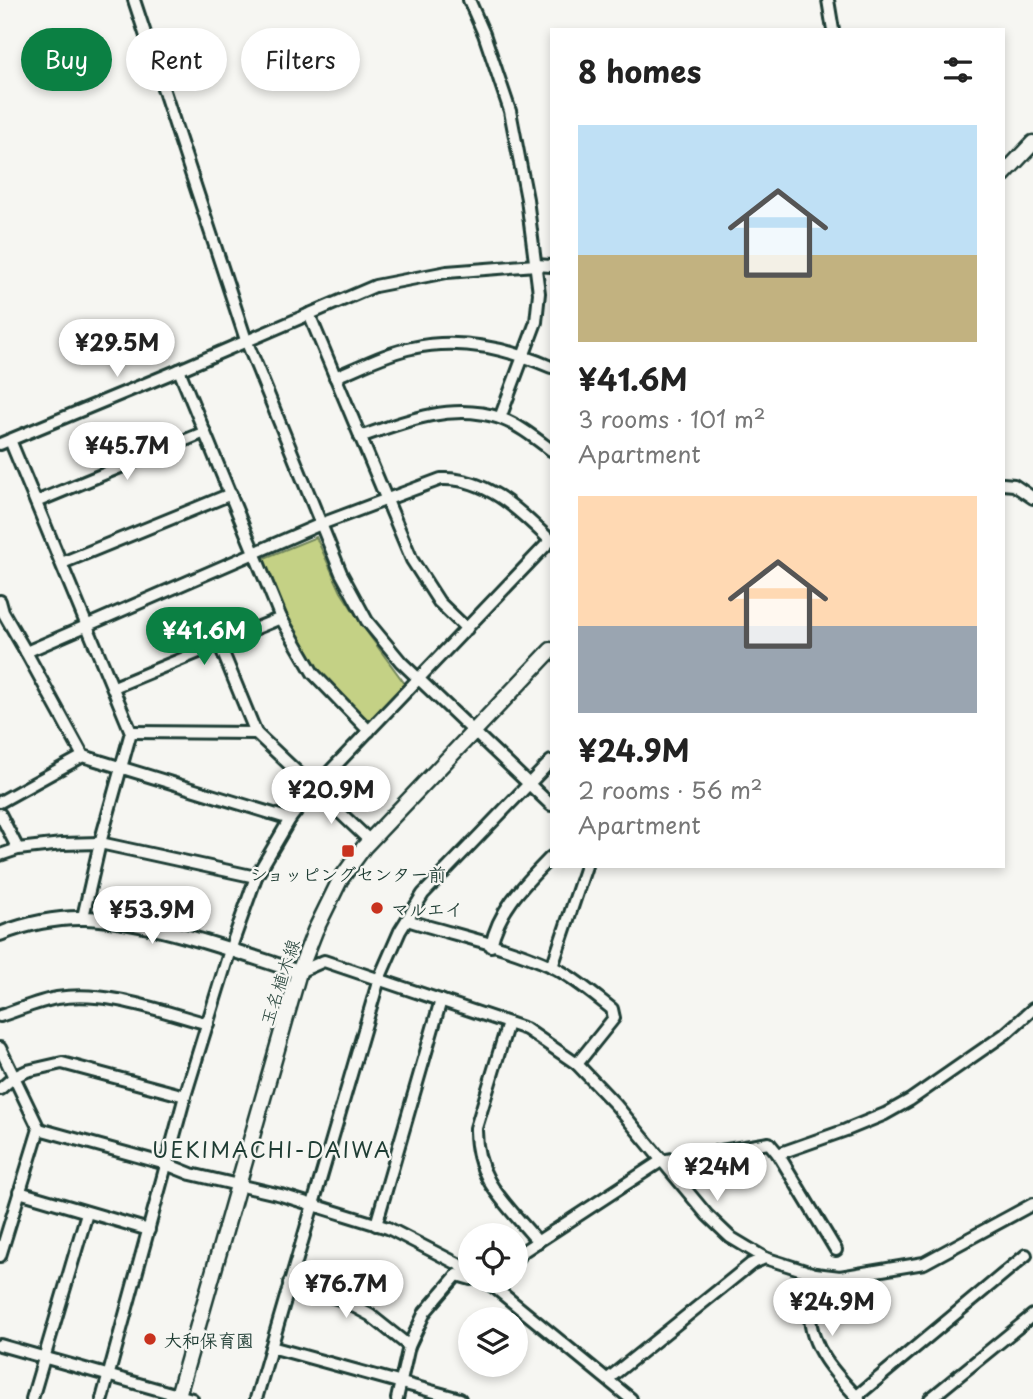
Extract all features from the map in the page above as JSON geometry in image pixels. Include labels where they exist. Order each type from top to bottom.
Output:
[{"type":"main road","points":[[1005,173],[1033,143]]},
{"type":"main road","name":"玉名植木線","points":[[182,1398],[299,972],[340,880],[370,841],[550,651]]},
{"type":"street","points":[[134,0],[246,341],[341,573],[367,621],[419,679],[550,804]]},
{"type":"street","points":[[469,0],[484,34],[510,111],[537,265],[539,293],[536,322],[500,418]]},
{"type":"street","points":[[828,0],[834,28]]},
{"type":"street","points":[[83,918],[100,843],[131,732],[36,502],[5,442],[374,286],[447,272],[550,266]]},
{"type":"street","points":[[309,314],[412,560],[439,602],[467,629]]},
{"type":"street","points":[[335,377],[383,357],[424,346],[465,343],[523,354],[550,367]]},
{"type":"street","points":[[179,370],[281,618],[313,673],[369,731]]},
{"type":"street","points":[[360,437],[417,418],[446,412],[472,412],[500,418],[524,430],[550,449]]},
{"type":"street","points":[[36,502],[205,432]]},
{"type":"street","points":[[26,652],[321,524],[428,482],[461,478],[494,493],[550,539]]},
{"type":"street","points":[[1005,484],[1014,485],[1033,498]]},
{"type":"street","points":[[62,563],[231,494]]},
{"type":"street","points":[[102,1399],[185,1096],[230,950],[256,877],[290,818],[314,788],[550,541]]},
{"type":"street","points":[[0,601],[3,612],[83,756],[290,818]]},
{"type":"street","points":[[114,687],[281,618]]},
{"type":"street","points":[[219,643],[256,733],[370,841]]},
{"type":"street","points":[[131,732],[256,733]]},
{"type":"street","points":[[0,802],[83,756]]},
{"type":"street","points":[[256,1399],[379,979],[407,920],[423,894],[550,762]]},
{"type":"street","points":[[0,814],[18,849]]},
{"type":"street","points":[[0,855],[18,849],[100,843],[256,877]]},
{"type":"street","points":[[491,946],[502,913],[519,890],[550,858]]},
{"type":"street","points":[[552,967],[585,868]]},
{"type":"street","points":[[0,934],[46,921],[83,918],[131,923],[299,972],[324,961],[526,1029],[577,1065],[616,1105],[707,1215],[730,1237],[765,1258],[815,1274],[852,1277],[924,1263],[1033,1204]]},
{"type":"street","points":[[407,920],[552,967],[584,986],[612,1009],[614,1018],[577,1065]]},
{"type":"street","points":[[0,1016],[57,998],[81,996],[140,1005],[208,1024]]},
{"type":"street","points":[[376,1225],[441,1000]]},
{"type":"street","points":[[778,1154],[886,1114],[1005,1034],[1033,1009]]},
{"type":"street","points":[[508,1023],[476,1128],[476,1144],[482,1171],[491,1186],[538,1241]]},
{"type":"street","points":[[0,1048],[39,1129],[0,1256]]},
{"type":"street","points":[[0,1089],[14,1077],[47,1065],[62,1063],[185,1096]]},
{"type":"street","points":[[39,1129],[376,1225],[412,1240],[458,1266]]},
{"type":"street","points":[[528,1248],[661,1161],[769,1143],[836,1250]]},
{"type":"street","points":[[19,1192],[149,1230]]},
{"type":"street","points":[[32,1399],[87,1213]]},
{"type":"street","points":[[815,1274],[810,1313],[812,1331],[829,1364],[858,1398],[1026,1255]]},
{"type":"street","points":[[608,1379],[751,1264],[765,1258]]},
{"type":"street","points":[[397,1399],[409,1346],[425,1312],[458,1275]]},
{"type":"street","points":[[289,1283],[340,1299],[370,1315],[409,1346]]},
{"type":"street","points":[[504,1293],[631,1399]]},
{"type":"street","points":[[930,1399],[1033,1315]]},
{"type":"street","points":[[0,1345],[182,1398]]},
{"type":"street","points":[[271,1347],[460,1399]]},
{"type":"green space","points":[[316,537],[341,592],[405,684],[369,723],[313,668],[289,626],[262,559]]},
{"type":"place","name":"ショッピングセンター前","points":[[348,851]]},
{"type":"place","name":"マルエイ","points":[[377,908]]},
{"type":"place","name":"大和保育園","points":[[150,1339]]},
{"type":"district","name":"UEKIMACHI-DAIWA","points":[[272,1149]]}]
